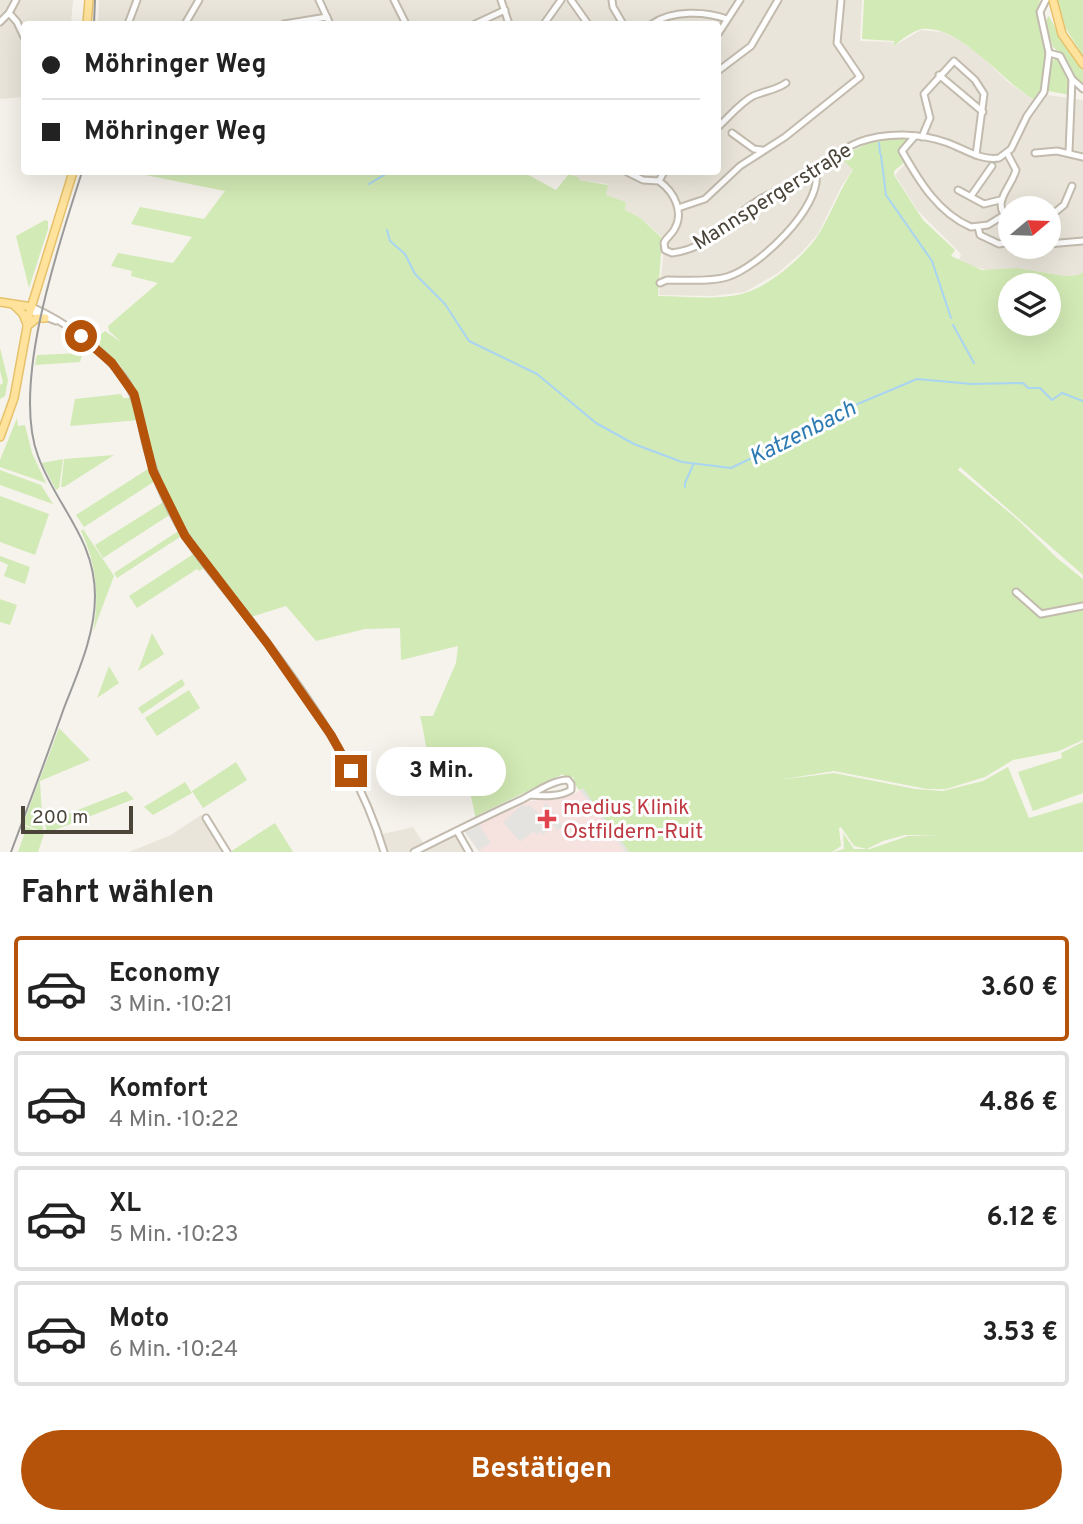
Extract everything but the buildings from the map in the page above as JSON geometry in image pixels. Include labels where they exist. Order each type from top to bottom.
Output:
[{"type":"main road","points":[[88,21],[89,0]]},
{"type":"main road","points":[[1054,5],[1067,44],[1083,64]]},
{"type":"main road","points":[[0,437],[14,398],[31,309],[72,175]]},
{"type":"main road","points":[[0,302],[31,309]]},
{"type":"main road","points":[[14,305],[24,316],[27,327]]},
{"type":"main road","points":[[27,327],[37,318],[46,318]]},
{"type":"street","points":[[0,22],[16,0]]},
{"type":"street","points":[[129,21],[137,0]]},
{"type":"street","points":[[187,21],[199,0]]},
{"type":"street","points":[[319,0],[329,21]]},
{"type":"street","points":[[394,0],[404,21]]},
{"type":"street","points":[[500,0],[508,21]]},
{"type":"street","points":[[546,21],[561,0]]},
{"type":"street","points":[[571,0],[586,21]]},
{"type":"street","points":[[612,0],[621,21]]},
{"type":"street","points":[[721,29],[740,0]]},
{"type":"street","points":[[721,66],[751,46],[778,0]]},
{"type":"street","points":[[678,208],[705,199],[740,166],[785,138],[860,77],[837,43],[841,0]]},
{"type":"street","points":[[1003,196],[1016,170],[1007,153],[1044,92],[1049,52],[1040,16],[1046,0]]},
{"type":"street","points":[[1042,9],[1054,5]]},
{"type":"street","points":[[1040,16],[1054,5]]},
{"type":"street","points":[[481,21],[505,9]]},
{"type":"street","points":[[9,13],[21,31]]},
{"type":"street","points":[[659,21],[670,16],[696,14],[713,14],[727,19]]},
{"type":"street","points":[[302,21],[327,17]]},
{"type":"street","points":[[1049,52],[1060,56],[1072,79],[1083,89]]},
{"type":"street","points":[[976,155],[984,94],[981,87],[954,61],[923,94],[930,118],[919,137],[902,151],[928,193],[939,205],[968,226],[978,227],[998,218]]},
{"type":"street","points":[[939,75],[983,112]]},
{"type":"street","points":[[1069,152],[1072,79]]},
{"type":"street","points":[[721,122],[747,100],[786,83]]},
{"type":"street","points":[[732,133],[754,149],[762,150]]},
{"type":"street","name":"Mannspergerstraße","points":[[659,181],[672,194],[678,208],[677,224],[664,243],[665,250],[672,253],[705,242],[756,202],[816,173],[836,154],[857,142],[893,135],[942,141],[993,159],[1007,153]]},
{"type":"street","points":[[1035,153],[1057,151],[1083,157]]},
{"type":"street","points":[[971,196],[992,166]]},
{"type":"street","points":[[660,283],[667,280],[720,279],[740,272],[791,228],[816,188],[816,173]]},
{"type":"street","points":[[633,175],[643,180],[659,181],[662,175]]},
{"type":"street","points":[[1061,207],[1072,186]]},
{"type":"street","points":[[958,190],[984,204],[998,201]]},
{"type":"street","points":[[978,227],[980,235],[998,244]]},
{"type":"street","points":[[1061,243],[1083,241]]},
{"type":"street","points":[[31,309],[57,321]]},
{"type":"street","points":[[31,309],[57,321],[99,350],[131,388],[138,404],[153,471],[175,519],[331,735],[363,796],[384,852]]},
{"type":"street","points":[[1016,592],[1041,614],[1083,606]]},
{"type":"street","points":[[414,852],[530,795],[564,780],[571,783],[571,789],[566,793],[530,795]]},
{"type":"street","points":[[206,818],[227,852]]},
{"type":"street","points":[[457,831],[469,852]]},
{"type":"shaded area","points":[[0,0],[73,0],[71,21],[21,21],[21,97],[0,99]]},
{"type":"shaded area","points":[[99,0],[862,0],[860,41],[893,42],[894,46],[921,30],[942,32],[980,55],[1008,82],[1035,101],[1047,95],[1083,100],[1083,272],[1065,276],[1061,273],[1017,268],[991,271],[959,260],[959,252],[918,211],[895,175],[906,163],[904,151],[916,139],[869,141],[839,156],[853,169],[818,234],[778,273],[745,292],[712,296],[659,295],[663,238],[639,217],[625,210],[626,202],[606,195],[608,184],[579,180],[570,175],[721,175],[721,21],[98,21]]},
{"type":"shaded area","name":"medius Klinik Ostfildern-Ruit","points":[[583,788],[629,852],[479,852],[464,831],[525,802],[574,794]]},
{"type":"shaded area","points":[[583,788],[629,852],[625,852],[580,790]]},
{"type":"shaded area","points":[[546,802],[563,826],[557,831],[543,808]]},
{"type":"shaded area","points":[[523,804],[526,807],[529,805],[540,814],[550,829],[543,835],[541,832],[537,835],[534,831],[520,842],[503,822]]},
{"type":"shaded area","points":[[201,815],[223,852],[129,852],[171,835]]},
{"type":"shaded area","points":[[478,824],[491,842],[479,851],[464,831]]},
{"type":"shaded area","points":[[413,827],[427,849],[455,835],[468,852],[387,852],[383,834]]},
{"type":"green space","points":[[864,0],[1040,0],[1038,18],[1046,44],[1047,59],[1036,101],[966,45],[937,30],[918,30],[894,46],[894,41],[862,39]]},
{"type":"green space","points":[[1058,0],[1083,0],[1083,56],[1065,27]]},
{"type":"green space","points":[[1049,16],[1063,43],[1083,68],[1083,87],[1061,54],[1053,47],[1045,22]]},
{"type":"green space","points":[[1056,58],[1065,70],[1070,95],[1048,91],[1052,61]]},
{"type":"green space","points":[[894,138],[911,139],[900,150],[906,161],[894,171],[894,175],[923,220],[955,250],[951,256],[982,270],[1017,268],[1047,273],[998,273],[998,336],[1061,336],[1061,275],[1078,275],[1083,272],[1083,575],[960,467],[958,470],[1083,579],[1083,740],[1059,751],[1013,760],[985,777],[946,789],[927,789],[834,771],[778,780],[834,773],[915,789],[943,791],[983,781],[1008,767],[1029,818],[1083,802],[1083,852],[833,852],[844,849],[843,833],[854,849],[867,849],[854,846],[841,827],[841,846],[832,852],[629,852],[583,789],[579,790],[576,786],[573,777],[565,777],[563,774],[480,814],[481,817],[476,819],[469,790],[462,776],[449,770],[432,772],[420,716],[433,716],[456,663],[458,646],[401,660],[400,628],[365,629],[316,641],[286,606],[251,617],[184,530],[153,461],[136,390],[119,364],[94,340],[105,331],[121,342],[109,331],[108,326],[158,283],[131,276],[132,271],[111,266],[118,253],[173,263],[192,237],[131,224],[140,207],[204,219],[225,191],[145,175],[528,175],[556,190],[568,175],[572,175],[579,180],[608,185],[606,195],[626,202],[625,210],[639,217],[662,238],[658,296],[713,297],[745,293],[765,284],[806,250],[820,232],[853,170],[840,157],[870,142]],"holes":[[[905,835],[942,835],[908,836],[867,849]]]},
{"type":"green space","points":[[45,220],[48,221],[48,229],[29,288],[16,236]]},
{"type":"green space","points":[[0,348],[8,380],[5,396],[0,399],[0,385],[3,383]]},
{"type":"green space","points":[[83,353],[80,362],[35,365],[37,355]]},
{"type":"green space","points":[[121,394],[123,398],[133,398],[139,420],[70,426],[75,399]]},
{"type":"green space","points":[[17,418],[18,426],[25,425],[32,453],[46,483],[0,467],[0,460]]},
{"type":"green space","points":[[114,455],[64,487],[61,487],[64,459]]},
{"type":"green space","points":[[63,459],[59,488],[56,490],[42,463]]},
{"type":"green space","points":[[151,467],[155,481],[84,527],[76,515]]},
{"type":"green space","points":[[0,470],[41,485],[53,504],[0,485]]},
{"type":"green space","points":[[0,496],[49,514],[35,555],[0,542]]},
{"type":"green space","points":[[165,501],[171,514],[103,558],[95,545]]},
{"type":"green space","points":[[83,529],[114,576],[93,632],[95,580],[81,531]]},
{"type":"green space","points":[[180,530],[183,535],[117,578],[114,573]]},
{"type":"green space","points":[[195,553],[206,567],[199,571],[197,569],[137,608],[129,596]]},
{"type":"green space","points":[[0,556],[30,567],[25,584],[4,576],[8,565],[0,561]]},
{"type":"green space","points":[[0,599],[17,605],[10,625],[0,622]]},
{"type":"green space","points":[[152,633],[164,654],[138,671]]},
{"type":"green space","points":[[109,666],[119,683],[97,698]]},
{"type":"green space","points":[[182,679],[185,685],[142,714],[138,708]]},
{"type":"green space","points":[[189,690],[200,708],[157,736],[145,718]]},
{"type":"green space","points":[[59,728],[90,760],[40,781],[43,832],[23,824]]},
{"type":"green space","points":[[1083,742],[1083,793],[1033,811],[1018,772],[1062,758],[1061,753]]},
{"type":"green space","points":[[236,762],[247,780],[203,808],[192,791]]},
{"type":"green space","points":[[185,782],[192,793],[153,815],[144,807]]},
{"type":"green space","points":[[126,791],[134,799],[47,833],[45,823]]},
{"type":"green space","points":[[275,823],[293,852],[230,852]]},
{"type":"green space","points":[[25,826],[44,834],[38,852],[18,852]]},
{"type":"waterway","points":[[879,143],[880,153]]},
{"type":"waterway","points":[[881,155],[886,195],[932,261],[951,318]]},
{"type":"waterway","points":[[369,184],[384,175]]},
{"type":"waterway","name":"Katzenbach","points":[[387,230],[390,241],[405,254],[415,274],[445,304],[469,341],[537,374],[596,423],[634,444],[682,462],[731,468],[841,411],[917,379],[972,384],[1023,383],[1028,388],[1040,388],[1052,400],[1062,393],[1083,401]]},
{"type":"waterway","points":[[953,325],[974,363]]},
{"type":"waterway","points":[[685,483],[693,465]]},
{"type":"tram line","points":[[94,21],[95,0]]},
{"type":"tram line","points":[[11,852],[80,667],[94,611],[95,596],[89,557],[38,456],[31,426],[30,391],[41,314],[81,175]]},
{"type":"place","name":"medius Klinik Ostfildern-Ruit","points":[[547,819]]},
{"type":"route","points":[[81,336],[112,363],[134,394],[153,471],[185,536],[267,643],[331,735],[351,771]]}]
